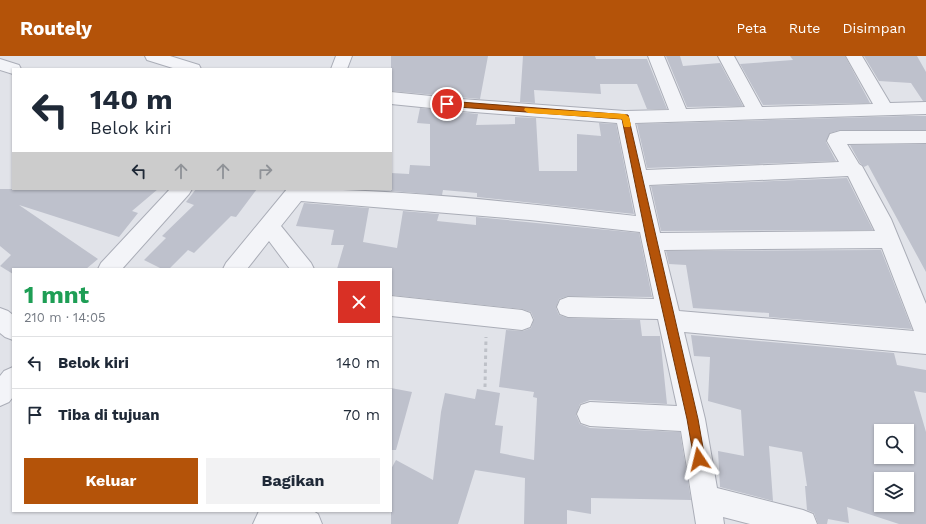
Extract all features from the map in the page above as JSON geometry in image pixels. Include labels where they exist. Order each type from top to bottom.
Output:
[{"type":"street","points":[[153,56],[177,60],[192,68]]},
{"type":"street","points":[[339,68],[344,56]]},
{"type":"street","points":[[656,56],[680,116]]},
{"type":"street","points":[[726,56],[757,114]]},
{"type":"street","points":[[854,56],[885,110]]},
{"type":"street","points":[[0,64],[12,69]]},
{"type":"street","points":[[392,98],[461,105],[625,117],[926,108]]},
{"type":"street","points":[[625,117],[692,419],[708,511],[803,524]]},
{"type":"street","points":[[926,137],[837,138],[836,141],[882,219],[926,332]]},
{"type":"street","points":[[638,178],[852,169]]},
{"type":"street","points":[[111,268],[181,190]]},
{"type":"street","points":[[235,268],[296,191],[530,212],[650,234],[890,239]]},
{"type":"street","points":[[269,226],[302,268]]},
{"type":"street","points":[[392,306],[522,320]]},
{"type":"street","points":[[568,307],[669,315],[926,343]]},
{"type":"street","points":[[0,318],[12,329]]},
{"type":"street","points":[[0,394],[12,380]]},
{"type":"street","points":[[590,414],[692,419]]},
{"type":"street","points":[[266,524],[275,512]]},
{"type":"street","points":[[289,512],[308,524]]},
{"type":"path","points":[[485,388],[486,316]]},
{"type":"building","points":[[391,56],[488,56],[480,99],[392,91]]},
{"type":"building","points":[[523,56],[595,56],[596,59],[647,59],[667,109],[647,109],[637,84],[600,84],[601,94],[534,90],[535,103],[520,102]]},
{"type":"building","points":[[666,56],[680,56],[683,66],[720,63],[743,106],[687,107]]},
{"type":"building","points":[[790,56],[845,56],[870,103],[763,105],[740,64],[793,60]]},
{"type":"building","points":[[864,56],[917,56],[926,72],[926,101],[923,101],[911,83],[879,81]]},
{"type":"building","points":[[420,108],[478,114],[476,125],[515,124],[515,117],[536,118],[539,171],[577,171],[577,134],[601,136],[599,123],[616,124],[634,214],[477,197],[477,193],[443,190],[442,195],[391,191],[392,173],[409,174],[410,165],[430,166],[430,124],[417,123]]},
{"type":"building","points":[[926,116],[926,130],[840,130],[830,133],[826,142],[836,161],[647,168],[637,124]]},
{"type":"building","points":[[926,144],[926,272],[868,165],[864,167],[860,163],[850,145]]},
{"type":"building","points":[[847,178],[873,230],[661,231],[651,186]]},
{"type":"building","points":[[0,189],[157,190],[132,211],[138,213],[119,237],[19,205],[98,259],[87,268],[12,268],[12,273],[0,266],[11,255],[0,246]]},
{"type":"building","points":[[195,190],[256,190],[236,217],[231,216],[194,253],[188,250],[170,268],[160,268],[144,260],[166,238],[162,236],[194,205],[186,202]]},
{"type":"building","points":[[304,203],[369,208],[363,242],[397,248],[403,211],[439,214],[437,221],[476,225],[476,217],[639,233],[652,297],[568,296],[559,299],[556,308],[559,315],[568,318],[640,320],[642,336],[660,336],[667,404],[590,400],[580,404],[576,415],[580,424],[590,428],[680,432],[691,500],[591,498],[591,514],[567,510],[567,524],[524,524],[525,478],[475,470],[458,524],[391,524],[392,467],[396,460],[433,480],[441,412],[445,393],[475,399],[477,389],[500,393],[495,425],[503,426],[500,453],[534,460],[537,398],[533,397],[534,392],[499,387],[506,330],[523,331],[531,328],[534,319],[531,312],[522,309],[392,295],[392,268],[337,268],[344,245],[331,245],[334,230],[296,226]]},
{"type":"building","points":[[881,250],[912,329],[769,317],[769,313],[693,308],[686,265],[669,264],[666,251]]},
{"type":"building","points":[[691,335],[894,353],[897,365],[926,370],[926,393],[914,391],[926,432],[926,524],[899,524],[847,507],[849,523],[828,519],[827,524],[818,524],[814,513],[807,510],[805,486],[807,486],[802,452],[769,446],[773,501],[720,487],[718,451],[744,456],[741,410],[708,401],[710,357],[694,356]]},
{"type":"building","points":[[392,388],[412,392],[396,450],[392,450]]},
{"type":"slow traffic","points":[[528,110],[625,117],[627,125]]},
{"type":"route","points":[[447,104],[625,117],[671,321],[699,459]]}]
